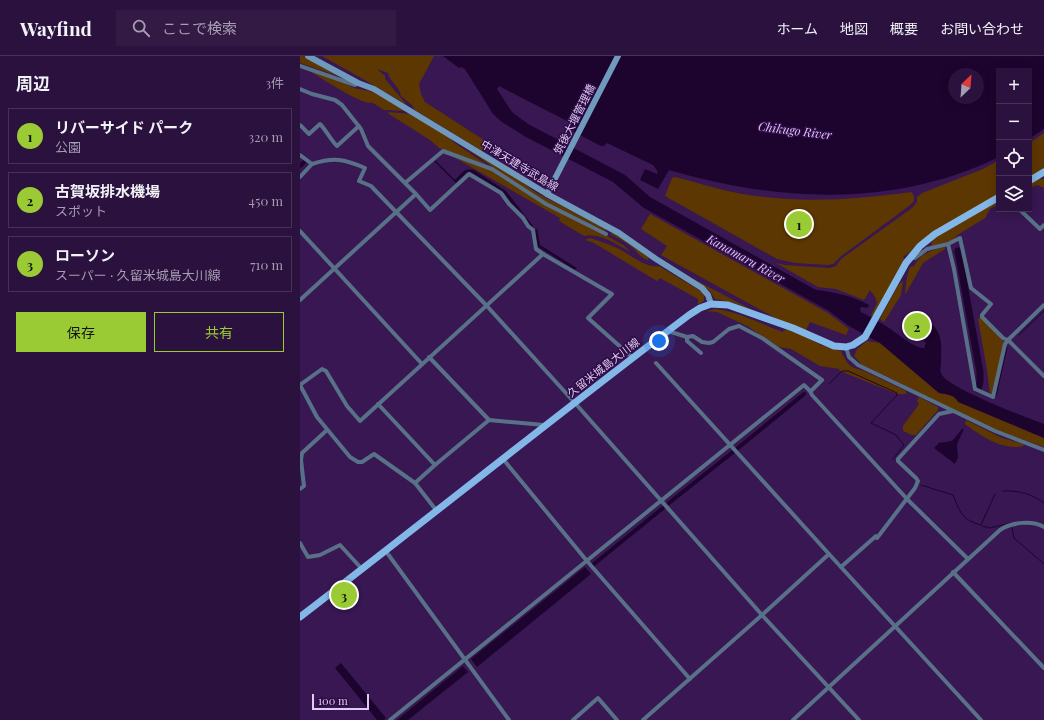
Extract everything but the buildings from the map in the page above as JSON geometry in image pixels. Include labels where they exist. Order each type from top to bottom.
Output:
[{"type":"main road","name":"中津天建寺武島線","points":[[308,56],[358,83],[374,89],[618,233],[702,288],[708,295],[711,304]]},
{"type":"main road","name":"筑後大堰管理橋","points":[[548,192],[618,56]]},
{"type":"main road","points":[[1032,179],[1044,172]]},
{"type":"main road","points":[[711,304],[728,305],[793,328],[834,346],[846,348],[865,337],[910,257],[920,246],[935,234],[996,199]]},
{"type":"main road","name":"久留米城島大川線","points":[[300,617],[503,459],[544,425],[575,403],[668,330],[700,308],[711,304]]},
{"type":"street","points":[[300,66],[355,85],[358,83]]},
{"type":"street","points":[[300,89],[338,102],[359,126],[368,146],[430,210],[469,174],[501,193],[533,230],[536,249],[612,294],[588,318],[633,358]]},
{"type":"street","points":[[300,125],[310,134],[320,124],[337,146],[359,126]]},
{"type":"street","points":[[405,183],[443,151],[492,169],[546,204],[606,234]]},
{"type":"street","points":[[300,155],[312,164]]},
{"type":"street","points":[[300,177],[312,164],[325,160],[347,160],[365,168],[359,181],[372,186],[486,305],[575,403],[762,615],[859,720]]},
{"type":"street","points":[[300,300],[416,194]]},
{"type":"street","points":[[1022,212],[1040,229],[1044,225]]},
{"type":"street","points":[[300,230],[422,364]]},
{"type":"street","points":[[910,257],[915,258],[928,250],[948,244],[960,238],[971,288],[991,304],[982,317],[1003,338],[1008,340],[1044,376]]},
{"type":"street","points":[[948,244],[954,269],[975,389],[992,398],[1005,344],[1044,305]]},
{"type":"street","points":[[436,510],[415,483],[374,454],[362,462],[358,462],[350,457],[317,417],[300,385],[322,369],[326,371],[347,406],[360,421],[543,254]]},
{"type":"street","points":[[668,330],[687,336],[693,336],[702,342],[709,343],[713,342],[729,329],[739,326],[762,338],[822,380],[810,391]]},
{"type":"street","points":[[687,336],[687,340],[701,353]]},
{"type":"street","points":[[846,348],[849,357],[858,365],[995,431],[1044,450]]},
{"type":"street","points":[[429,357],[489,420],[544,425]]},
{"type":"street","points":[[656,363],[981,720]]},
{"type":"street","points":[[390,720],[804,385],[907,499],[968,559]]},
{"type":"street","points":[[378,404],[435,465]]},
{"type":"street","points":[[841,567],[876,536],[877,538],[915,488],[918,481],[898,461],[898,459],[939,414],[952,410]]},
{"type":"street","points":[[415,483],[489,420]]},
{"type":"street","points":[[300,488],[304,486],[301,460],[302,453],[327,430]]},
{"type":"street","points":[[503,459],[587,561],[690,679]]},
{"type":"street","points":[[793,720],[953,572],[1003,528],[1032,523],[1038,524],[1044,528]]},
{"type":"street","points":[[300,543],[308,557],[320,554],[340,544],[362,569]]},
{"type":"street","points":[[385,550],[510,720]]},
{"type":"street","points":[[643,720],[829,554]]},
{"type":"street","points":[[953,572],[1044,668]]},
{"type":"street","points":[[573,720],[598,698],[617,720]]},
{"type":"shaded area","points":[[300,56],[303,56],[341,77],[300,63]]},
{"type":"shaded area","points":[[322,56],[434,56],[419,84],[421,94],[425,102],[487,142],[482,151],[415,110],[412,105],[401,96],[399,90],[388,73],[377,69],[385,76],[385,79],[407,105]]},
{"type":"shaded area","points":[[308,70],[339,80],[354,88],[374,92],[408,111],[384,110],[373,103],[359,100]]},
{"type":"shaded area","points":[[388,112],[412,114],[449,137],[452,141],[487,165],[439,148],[430,140]]},
{"type":"shaded area","points":[[1044,133],[1044,169],[1032,176],[1032,176],[1032,141]]},
{"type":"shaded area","points":[[459,143],[515,177],[537,193],[606,229],[605,231],[545,202],[519,186]]},
{"type":"shaded area","points":[[452,156],[490,170],[546,206],[609,237],[623,245],[631,252],[602,237],[590,235],[584,236],[559,221],[560,218]]},
{"type":"shaded area","points":[[996,162],[996,196],[918,243],[903,257],[905,259],[874,316],[871,315],[877,303],[870,290],[864,300],[836,289],[818,287],[776,263],[830,268],[836,266],[841,259],[912,208],[917,202],[917,197],[922,193],[983,169]]},
{"type":"shaded area","points":[[675,177],[729,191],[780,199],[846,199],[911,192],[914,196],[914,201],[840,257],[833,264],[795,263],[777,259],[665,196],[672,178]]},
{"type":"shaded area","points":[[1038,178],[1044,179],[1044,188],[1037,185],[1032,187],[1032,181]]},
{"type":"shaded area","points":[[996,202],[996,206],[990,209],[985,218],[959,234],[951,241],[931,246],[932,241],[937,236]]},
{"type":"shaded area","points":[[650,214],[828,313],[849,329],[846,335],[810,322],[806,330],[779,320],[661,255],[667,246],[641,229]]},
{"type":"shaded area","points":[[613,233],[649,258],[648,260],[641,257],[628,244],[610,234]]},
{"type":"shaded area","points":[[590,238],[617,248],[642,263],[659,266],[702,292],[704,301],[698,305],[698,299],[660,278],[657,281],[594,243],[585,240]]},
{"type":"shaded area","points":[[945,247],[945,249],[923,263],[905,293],[910,267],[914,266],[923,255]]},
{"type":"shaded area","points":[[682,273],[760,314],[734,303],[715,299],[709,290]]},
{"type":"shaded area","points":[[903,281],[901,295],[884,322],[880,319],[898,285]]},
{"type":"shaded area","points":[[715,309],[741,315],[783,332],[785,330],[792,330],[821,345],[841,351],[846,361],[854,368],[862,370],[906,391],[906,394],[897,394],[840,371],[839,369],[820,366],[791,349],[779,347],[747,326],[717,312],[706,311]]},
{"type":"shaded area","points":[[980,317],[1004,342],[993,392],[990,394],[978,319]]},
{"type":"shaded area","points":[[867,341],[880,343],[939,393],[953,396],[959,402],[1044,438],[1044,447],[996,430],[861,364],[854,356],[857,349]]},
{"type":"shaded area","points":[[919,397],[938,407],[938,410],[916,435],[912,435],[903,431],[903,426],[919,404],[917,401]]},
{"type":"shaded area","points":[[966,420],[1002,438],[1023,444],[1024,446],[1008,446],[985,438],[965,424]]},
{"type":"water","points":[[443,56],[1044,56],[1044,129],[1032,137],[1032,68],[996,68],[996,158],[959,174],[919,185],[878,192],[836,195],[752,189],[710,181],[669,170],[658,189],[640,180],[645,169],[657,174],[658,172],[653,165],[607,143],[604,146],[601,146],[574,132],[571,123],[499,86],[497,89],[512,112],[528,124],[625,175],[650,197],[816,290],[843,295],[869,305],[867,308],[861,307],[861,312],[886,326],[915,346],[924,348],[926,343],[919,338],[928,322],[937,330],[939,335],[941,345],[940,370],[941,374],[948,381],[973,395],[1044,424],[1044,438],[958,402],[950,395],[939,393],[880,343],[849,326],[829,311],[644,208],[613,182],[526,137],[502,122],[493,114],[465,69],[461,67],[459,68]]},
{"type":"water","points":[[434,159],[454,179],[456,179],[464,171],[471,169],[506,191],[533,226],[532,228],[525,216],[512,204],[503,192],[471,172],[467,172],[456,183],[433,160]]},
{"type":"water","points":[[537,228],[540,245],[577,268],[575,270],[537,246],[535,231]]},
{"type":"water","points":[[962,429],[964,429],[957,444],[958,457],[955,464],[934,448],[939,443],[952,441]]},
{"type":"water","points":[[585,567],[591,574],[477,667],[471,659]]},
{"type":"water","points":[[341,663],[386,718],[384,720],[377,720],[335,668]]},
{"type":"water","points":[[463,666],[468,672],[408,720],[397,720]]},
{"type":"waterway","points":[[300,166],[304,162]]},
{"type":"waterway","points":[[958,251],[980,372],[978,389]]},
{"type":"waterway","points":[[1019,335],[1044,311]]},
{"type":"waterway","points":[[996,396],[1007,347]]},
{"type":"waterway","points":[[829,384],[842,371],[848,371],[897,393],[897,395],[871,423],[896,435],[904,445],[893,459]]},
{"type":"waterway","points":[[738,448],[804,394]]},
{"type":"waterway","points":[[669,503],[733,452]]},
{"type":"waterway","points":[[921,485],[953,495],[962,514],[970,521],[981,525],[995,494]]},
{"type":"waterway","points":[[1003,491],[1025,493],[1044,503]]},
{"type":"waterway","points":[[594,564],[663,508]]},
{"type":"waterway","points":[[982,526],[990,528],[1011,523]]},
{"type":"waterway","points":[[1012,528],[1014,538],[1044,564]]},
{"type":"place","name":"リバーサイド パーク","points":[[799,224]]},
{"type":"place","name":"古賀坂排水機場","points":[[917,326]]},
{"type":"place","name":"ローソン","points":[[344,595]]},
{"type":"water label","name":"Chikugo River","points":[[795,130]]},
{"type":"water label","name":"Kanamaru River","points":[[746,258]]}]
